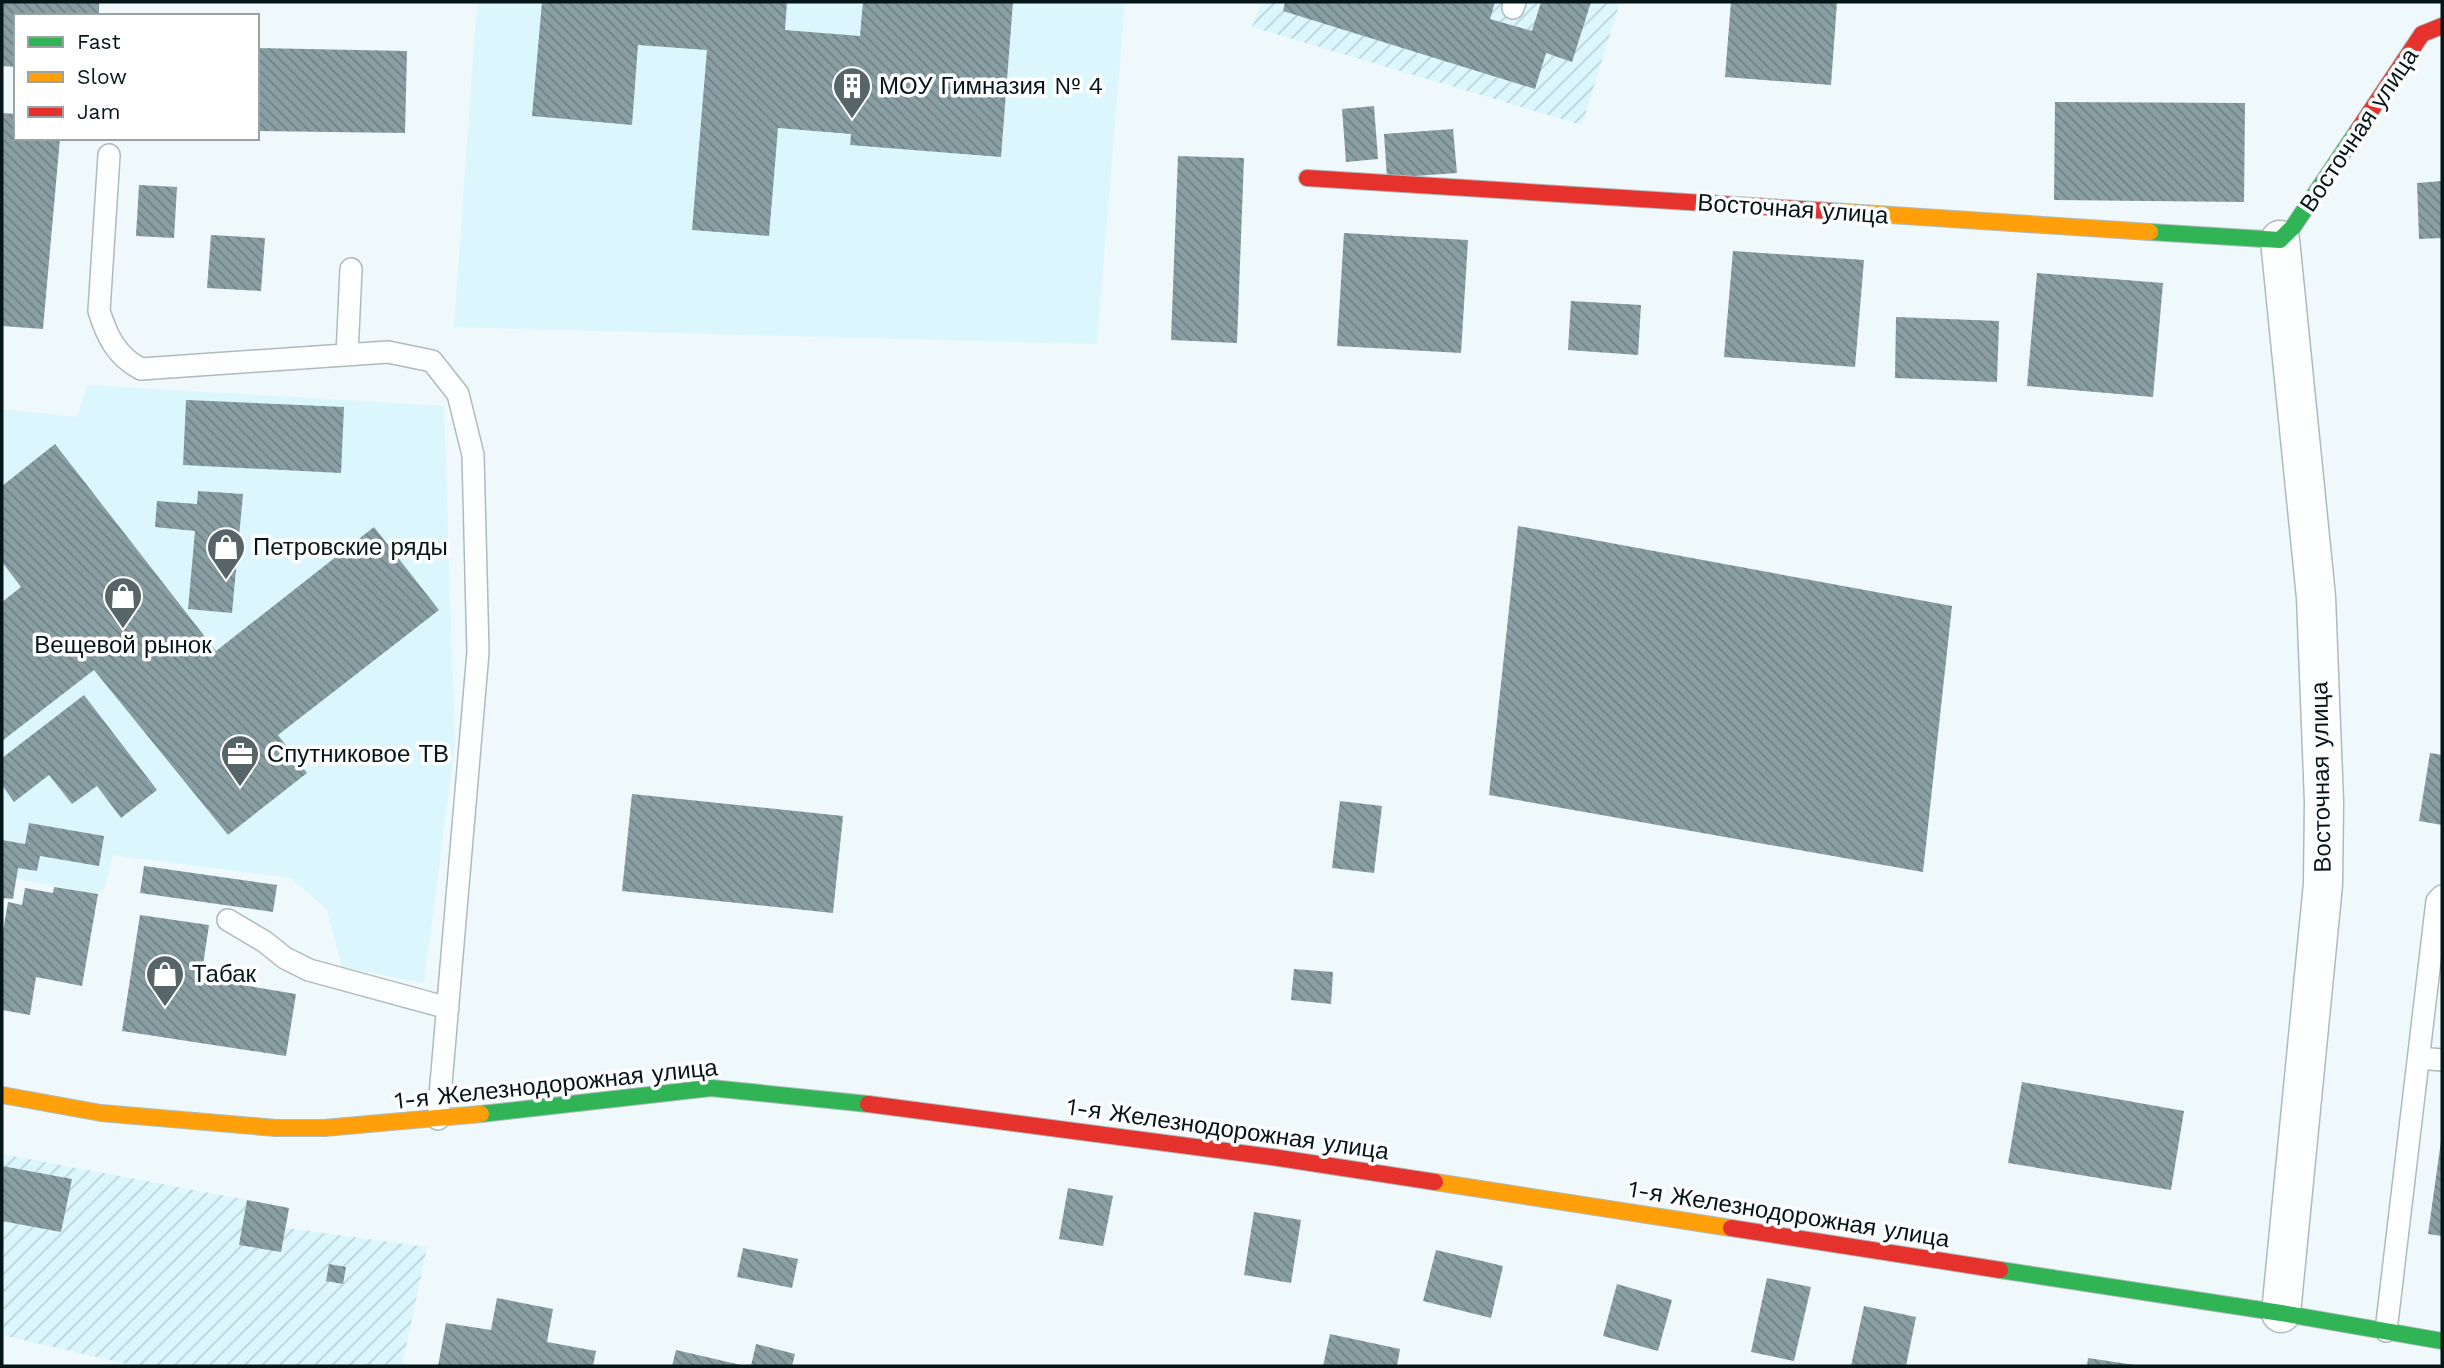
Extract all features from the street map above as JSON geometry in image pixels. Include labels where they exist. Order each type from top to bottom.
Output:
[{"type":"main road","name":"Восточная улица","points":[[1307,178],[2280,240],[2293,227],[2423,34],[2442,26]]},
{"type":"main road","name":"1-я Железнодорожная улица","points":[[2,1095],[101,1113],[276,1128],[324,1128],[438,1119],[670,1091],[710,1088],[748,1090],[916,1109],[1272,1157],[2281,1313],[2442,1341]]},
{"type":"street","name":"Восточная улица","points":[[2280,240],[2316,597],[2324,802],[2323,884],[2281,1313]]},
{"type":"lane","points":[[109,155],[99,311],[113,346],[127,362],[141,369],[388,352],[432,361],[458,394],[473,454],[478,652],[438,1119]]},
{"type":"lane","points":[[347,355],[351,269]]},
{"type":"lane","points":[[2386,1331],[2437,901],[2442,896]]},
{"type":"lane","points":[[228,920],[265,942],[285,958],[309,970],[448,1008]]},
{"type":"lane","points":[[2418,1058],[2442,1060]]},
{"type":"shaded area","points":[[477,2],[1125,2],[1097,344],[454,327]]},
{"type":"shaded area","points":[[1261,2],[1620,2],[1582,125],[1252,27]]},
{"type":"shaded area","name":"Петровские ряды","points":[[87,385],[444,406],[455,744],[424,983],[342,967],[327,910],[291,878],[113,855],[105,888],[98,894],[2,876],[2,409],[77,417]]},
{"type":"shaded area","points":[[2,1154],[289,1208],[286,1228],[427,1247],[402,1366],[136,1366],[2,1335]]},
{"type":"building","points":[[2,2],[99,2],[99,14],[14,14],[14,67],[2,66]]},
{"type":"building","name":"МОУ Гимназия № 4","points":[[542,2],[787,2],[785,30],[860,36],[863,2],[1013,2],[1001,157],[850,145],[851,134],[778,128],[769,236],[692,230],[707,50],[638,45],[632,125],[532,116]]},
{"type":"building","points":[[1285,2],[1495,2],[1490,19],[1532,31],[1541,2],[1591,2],[1572,62],[1546,53],[1535,89],[1283,11]]},
{"type":"building","points":[[1731,2],[1837,2],[1831,85],[1725,77]]},
{"type":"building","points":[[259,48],[407,51],[405,133],[259,131]]},
{"type":"building","points":[[2055,102],[2245,103],[2244,202],[2054,200]]},
{"type":"building","points":[[1374,106],[1378,159],[1346,162],[1342,109]]},
{"type":"building","points":[[2,113],[14,114],[14,140],[60,140],[43,329],[2,326]]},
{"type":"building","points":[[1453,129],[1457,173],[1387,178],[1384,134]]},
{"type":"building","points":[[1178,156],[1244,158],[1237,343],[1171,340]]},
{"type":"building","points":[[2442,181],[2442,238],[2419,239],[2417,183]]},
{"type":"building","points":[[139,185],[177,187],[174,238],[136,236]]},
{"type":"building","points":[[1344,233],[1468,240],[1461,353],[1337,346]]},
{"type":"building","points":[[211,235],[265,238],[261,291],[207,288]]},
{"type":"building","points":[[1733,251],[1864,260],[1855,367],[1724,357]]},
{"type":"building","points":[[2037,273],[2163,283],[2153,397],[2027,386]]},
{"type":"building","points":[[1571,301],[1641,305],[1638,355],[1568,350]]},
{"type":"building","points":[[1896,317],[1999,321],[1997,382],[1895,378]]},
{"type":"building","points":[[186,400],[344,407],[341,473],[183,465]]},
{"type":"building","points":[[55,444],[216,651],[374,527],[439,610],[278,735],[307,773],[228,835],[94,670],[2,741],[2,602],[21,587],[2,562],[2,486]]},
{"type":"building","points":[[198,491],[243,494],[232,613],[188,609],[195,531],[155,527],[157,501],[197,504]]},
{"type":"building","points":[[1518,526],[1952,606],[1923,872],[1489,795]]},
{"type":"building","points":[[84,695],[157,790],[121,818],[97,786],[72,804],[49,775],[14,802],[2,785],[2,758]]},
{"type":"building","points":[[2430,753],[2442,755],[2442,825],[2419,821]]},
{"type":"building","points":[[632,794],[843,816],[833,913],[622,891]]},
{"type":"building","points":[[1340,801],[1382,806],[1374,873],[1332,868]]},
{"type":"building","points":[[29,823],[104,836],[99,866],[40,856],[37,871],[18,868],[13,899],[4,898],[2,905],[2,840],[25,844]]},
{"type":"building","points":[[144,866],[277,885],[273,912],[140,893]]},
{"type":"building","points":[[54,887],[98,894],[82,986],[36,977],[30,1015],[2,1010],[2,937],[8,902],[22,905],[25,888],[53,893]]},
{"type":"building","points":[[140,915],[209,925],[201,978],[296,994],[286,1056],[122,1031]]},
{"type":"building","points":[[1294,969],[1333,972],[1331,1004],[1291,1000]]},
{"type":"building","points":[[2022,1082],[2184,1111],[2171,1190],[2008,1163]]},
{"type":"building","points":[[2442,1141],[2442,1236],[2428,1234]]},
{"type":"building","points":[[2,1166],[72,1179],[61,1232],[2,1221]]},
{"type":"building","points":[[1068,1188],[1113,1196],[1103,1246],[1059,1239]]},
{"type":"building","points":[[247,1200],[289,1208],[281,1252],[239,1245]]},
{"type":"building","points":[[1254,1212],[1301,1220],[1291,1283],[1244,1275]]},
{"type":"building","points":[[743,1248],[798,1259],[792,1288],[737,1277]]},
{"type":"building","points":[[1436,1250],[1503,1266],[1491,1318],[1423,1301]]},
{"type":"building","points":[[329,1264],[346,1267],[343,1284],[326,1281]]},
{"type":"building","points":[[1767,1278],[1811,1287],[1794,1361],[1751,1352]]},
{"type":"building","points":[[1617,1284],[1672,1300],[1658,1351],[1603,1336]]},
{"type":"building","points":[[497,1298],[553,1309],[547,1342],[596,1351],[593,1366],[438,1366],[446,1323],[491,1330]]},
{"type":"building","points":[[1864,1306],[1916,1317],[1906,1366],[1851,1366]]},
{"type":"building","points":[[1330,1334],[1400,1349],[1397,1366],[1323,1366]]},
{"type":"building","points":[[756,1344],[795,1354],[792,1366],[751,1366]]},
{"type":"building","points":[[676,1350],[741,1365],[741,1366],[672,1366]]},
{"type":"building","points":[[2088,1358],[2135,1365],[2135,1366],[2087,1366]]},
{"type":"traffic: fast","points":[[2150,232],[2280,240],[2293,227],[2358,130]]},
{"type":"traffic: fast","points":[[481,1114],[711,1088],[868,1104]]},
{"type":"traffic: fast","points":[[2000,1270],[2281,1313],[2442,1341]]},
{"type":"traffic: slow","points":[[1830,211],[2150,232]]},
{"type":"traffic: slow","points":[[2,1095],[101,1113],[276,1128],[324,1128],[481,1114]]},
{"type":"traffic: slow","points":[[1435,1182],[1731,1228]]},
{"type":"traffic: jam","points":[[2358,130],[2422,34],[2442,26]]},
{"type":"traffic: jam","points":[[1307,178],[1830,211]]},
{"type":"traffic: jam","points":[[868,1104],[1272,1157],[1435,1182]]},
{"type":"traffic: jam","points":[[1731,1228],[2000,1270]]},
{"type":"place","name":"МОУ Гимназия № 4","points":[[852,120]]},
{"type":"place","name":"Петровские ряды","points":[[226,581]]},
{"type":"place","name":"Вещевой рынок","points":[[123,630]]},
{"type":"place","name":"Спутниковое ТВ","points":[[240,788]]},
{"type":"place","name":"Табак","points":[[165,1008]]}]
